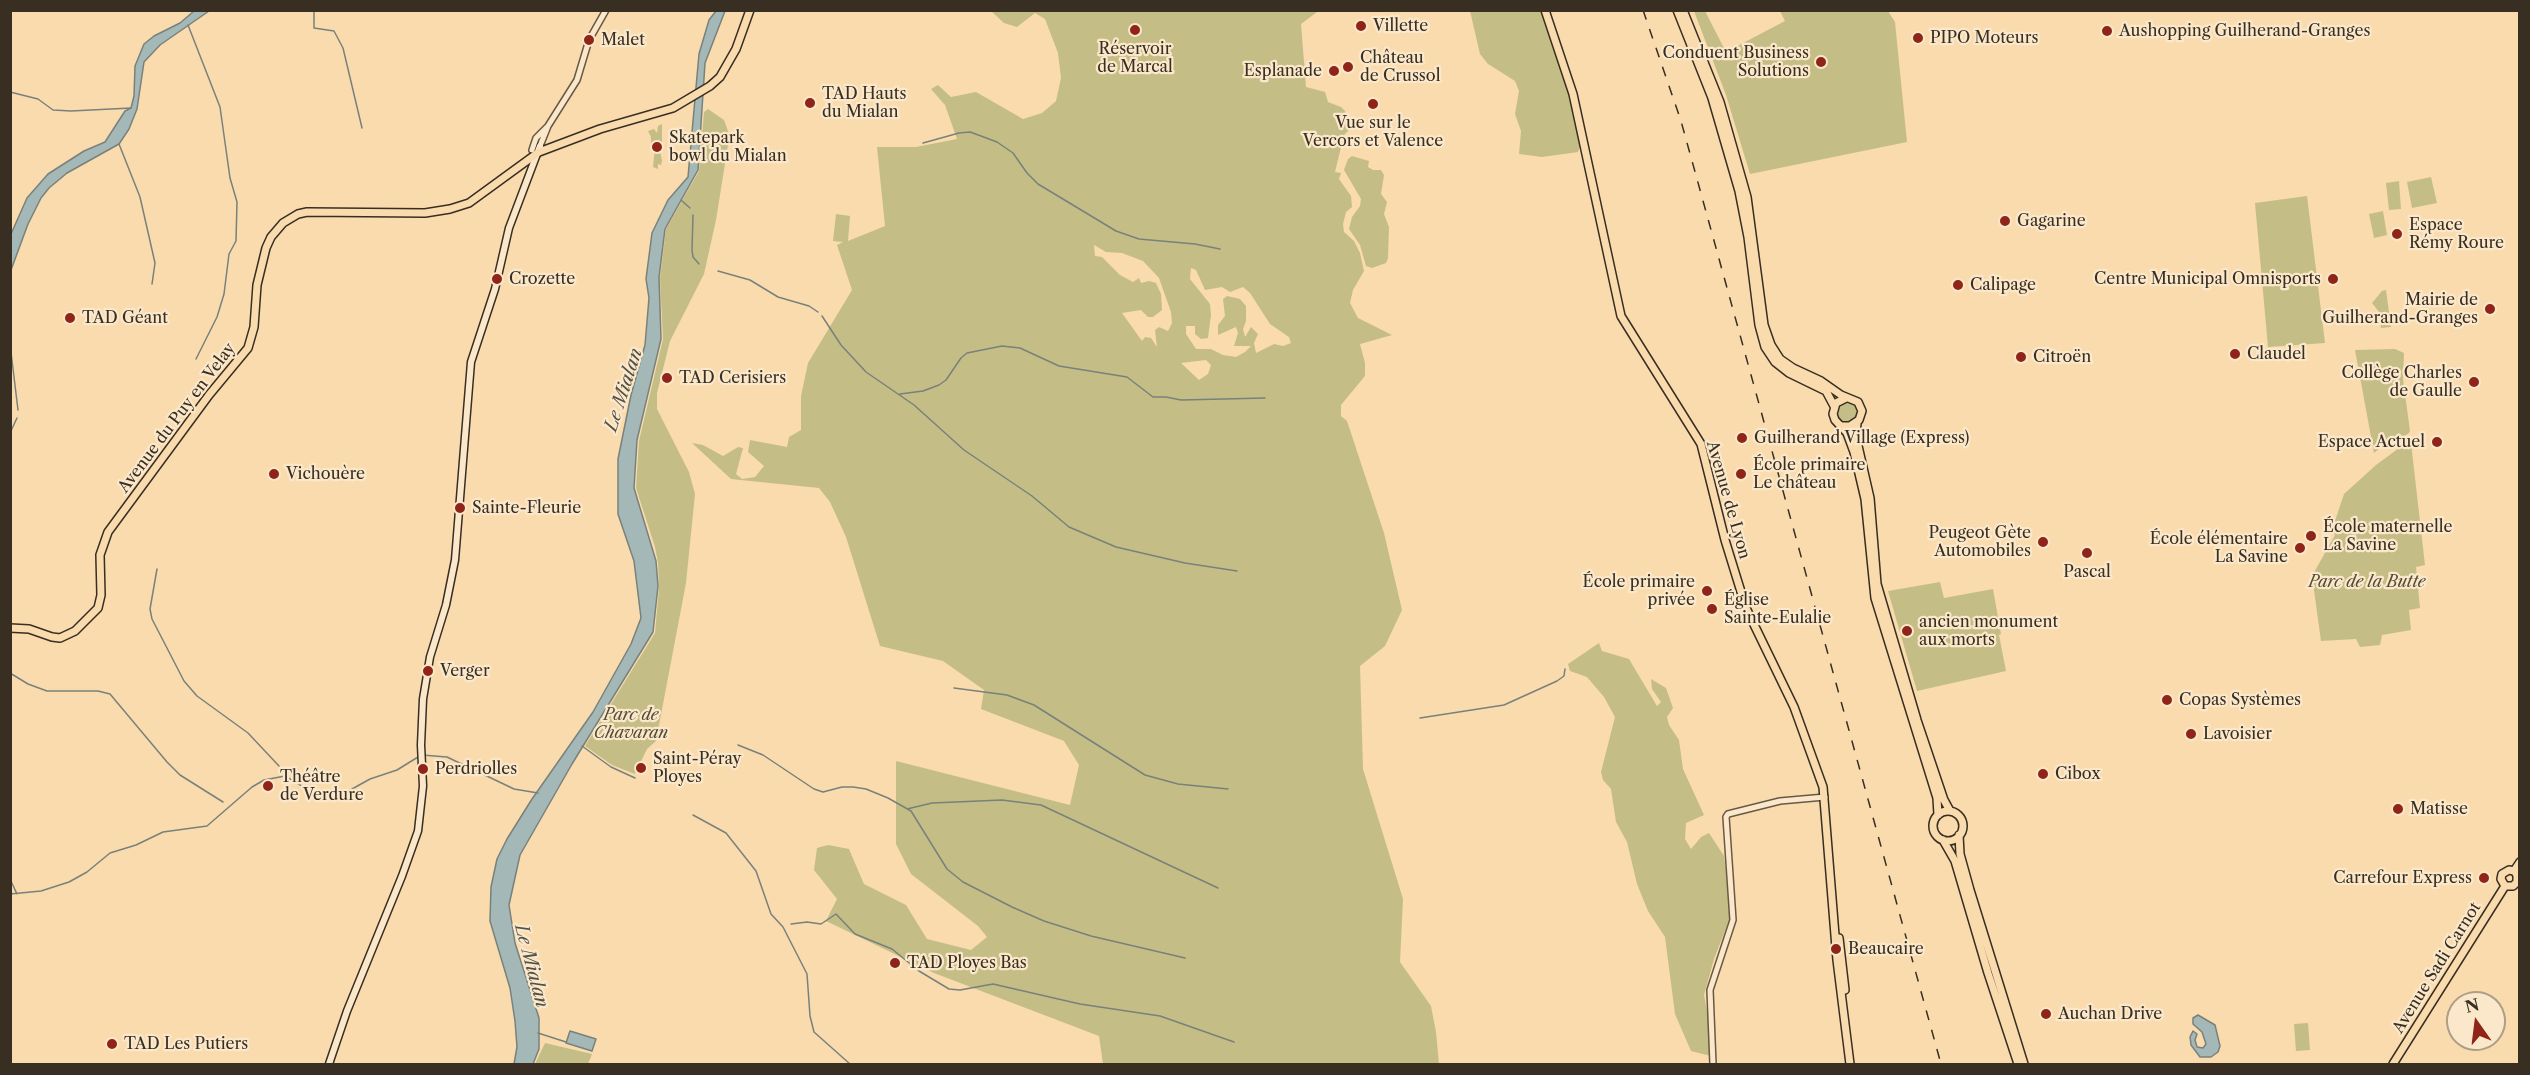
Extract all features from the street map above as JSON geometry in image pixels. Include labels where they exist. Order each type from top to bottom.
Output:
[{"type":"main road","name":"Avenue du Puy en Velay","points":[[10,628],[29,628],[52,638],[60,638],[75,631],[98,608],[101,595],[100,555],[108,532],[209,395],[248,348],[254,327],[258,285],[266,248],[271,237],[283,223],[307,212],[441,211],[469,203],[536,151],[567,136],[600,129],[684,103],[710,86],[720,77],[732,57],[750,10]]},
{"type":"main road","name":"Avenue de Lyon","points":[[1545,10],[1573,94],[1621,316],[1701,444],[1725,540],[1753,627],[1794,707],[1825,797],[1834,915],[1842,959],[1850,1065]]},
{"type":"main road","points":[[1677,10],[1712,98],[1743,208],[1759,326],[1765,347],[1775,362],[1789,373],[1826,391],[1834,406],[1834,417],[1851,442],[1863,492],[1871,578],[1876,603],[1936,798],[1938,815],[1933,827],[1936,835],[1943,840],[1955,861],[2018,1065]]},
{"type":"main road","points":[[1683,10],[1720,102],[1747,197],[1764,325],[1771,345],[1786,364],[1821,381],[1846,398]]},
{"type":"main road","points":[[329,1065],[347,1011],[416,838],[422,806],[423,699],[429,664],[446,605],[456,552],[471,362],[493,296],[509,228],[536,151]]},
{"type":"main road","points":[[1834,406],[1839,400],[1846,398],[1854,399],[1861,407],[1856,436],[1870,498],[1880,597],[1944,800],[1950,811],[1957,814],[1962,821],[1959,835],[1960,854],[2024,1065]]},
{"type":"main road","points":[[1842,426],[1857,423]]},
{"type":"main road","points":[[1938,815],[1950,811]]},
{"type":"main road","points":[[1943,840],[1952,840],[1959,835]]},
{"type":"main road","points":[[2514,871],[2520,862]]},
{"type":"main road","points":[[2509,870],[2514,871],[2517,875],[2517,882],[2513,886],[2505,886],[2501,879],[2502,874],[2509,870]]},
{"type":"main road","name":"Avenue Sadi Carnot","points":[[2393,1065],[2505,886]]},
{"type":"street","points":[[536,151],[548,126],[576,80],[589,40],[606,10]]},
{"type":"street","points":[[1713,1065],[1710,990],[1733,920],[1734,905],[1725,826],[1728,815],[1780,801],[1825,797]]},
{"type":"green space","points":[[991,11],[1328,11],[1317,12],[1301,24],[1306,87],[1325,92],[1328,102],[1345,111],[1346,120],[1352,127],[1344,135],[1335,172],[1341,173],[1339,179],[1351,196],[1352,207],[1346,212],[1344,232],[1354,241],[1360,253],[1364,271],[1353,290],[1350,303],[1358,318],[1392,335],[1360,344],[1365,363],[1365,376],[1341,405],[1341,416],[1347,421],[1384,533],[1402,610],[1385,646],[1360,666],[1363,769],[1403,899],[1400,962],[1431,1006],[1439,1064],[1103,1064],[1099,1036],[934,973],[826,921],[837,899],[814,870],[817,848],[828,845],[849,849],[864,884],[906,905],[927,939],[971,950],[987,937],[978,926],[911,874],[896,844],[896,761],[1070,805],[1079,765],[1064,741],[981,709],[984,690],[943,661],[880,646],[846,537],[830,502],[819,488],[731,479],[692,443],[703,445],[723,456],[738,447],[743,448],[736,474],[742,479],[755,477],[764,466],[748,452],[750,440],[787,447],[789,437],[801,430],[801,396],[808,363],[852,290],[837,245],[843,242],[833,241],[836,214],[850,216],[848,241],[885,226],[877,147],[916,147],[957,139],[945,105],[931,89],[938,85],[951,97],[976,92],[1023,119],[1042,113],[1056,101],[1061,78],[1058,53],[1045,19],[1035,13],[1017,27],[1004,23]],"holes":[[[1094,245],[1106,252],[1122,253],[1143,261],[1159,278],[1171,312],[1172,323],[1168,331],[1159,327],[1155,330],[1157,347],[1151,338],[1145,337],[1142,341],[1122,313],[1141,310],[1148,317],[1153,317],[1162,310],[1161,294],[1156,283],[1149,281],[1141,283],[1139,278],[1133,282],[1120,275],[1102,257],[1095,256]],[[1191,268],[1196,270],[1205,290],[1222,287],[1230,292],[1243,287],[1250,293],[1270,324],[1289,337],[1291,343],[1283,346],[1274,344],[1256,353],[1254,343],[1258,334],[1251,327],[1245,337],[1243,329],[1246,321],[1246,306],[1240,299],[1227,296],[1223,299],[1225,316],[1218,325],[1218,335],[1236,327],[1238,333],[1234,346],[1251,346],[1236,357],[1223,355],[1211,349],[1196,349],[1186,334],[1186,326],[1195,326],[1195,334],[1201,339],[1208,338],[1211,315],[1210,304],[1190,279]],[[1206,360],[1211,365],[1208,374],[1199,380],[1181,363]]]},
{"type":"green space","points":[[1470,11],[1545,11],[1583,138],[1578,152],[1542,157],[1519,154],[1521,131],[1515,114],[1519,91],[1515,81],[1488,64],[1480,54]]},
{"type":"green space","points":[[1694,11],[1705,11],[1726,52],[1785,21],[1780,11],[1888,11],[1895,22],[1907,142],[1750,174],[1726,95]]},
{"type":"green space","name":"Parc de Chavaran","points":[[708,109],[724,120],[728,131],[728,145],[716,220],[704,274],[670,341],[657,393],[657,409],[689,472],[695,494],[686,583],[656,741],[647,749],[635,774],[612,765],[585,746],[655,633],[659,588],[658,563],[636,488],[639,441],[663,339],[660,278],[666,229],[699,171],[704,112]]},
{"type":"green space","name":"Skatepark bowl du Mialan","points":[[662,124],[662,143],[659,146],[662,161],[661,165],[658,164],[658,169],[653,167],[655,146],[651,144],[648,131],[654,129],[657,133],[658,126]]},
{"type":"green space","points":[[1352,156],[1369,161],[1368,167],[1381,170],[1384,175],[1381,194],[1387,202],[1384,214],[1389,227],[1388,258],[1386,263],[1372,268],[1366,266],[1360,245],[1349,229],[1361,199],[1344,170],[1348,159]]},
{"type":"green space","points":[[2431,177],[2437,203],[2412,208],[2407,182]]},
{"type":"green space","points":[[2399,181],[2401,209],[2389,210],[2386,183]]},
{"type":"green space","points":[[2307,196],[2325,343],[2268,347],[2255,203]]},
{"type":"green space","points":[[2383,211],[2387,235],[2374,238],[2369,214]]},
{"type":"green space","points":[[2386,290],[2391,327],[2381,328],[2379,312],[2372,303],[2382,291]]},
{"type":"green space","points":[[2395,349],[2404,353],[2403,379],[2410,431],[2374,453],[2355,350]]},
{"type":"green space","points":[[1843,402],[1851,402],[1857,408],[1857,416],[1851,422],[1843,422],[1837,416],[1837,408]]},
{"type":"green space","name":"Parc de la Butte","points":[[2411,443],[2425,565],[2416,567],[2420,608],[2409,610],[2411,630],[2382,635],[2380,645],[2360,647],[2356,639],[2321,641],[2312,576],[2335,535],[2332,530],[2344,494],[2376,465],[2399,448]]},
{"type":"green space","points":[[1940,582],[1944,598],[1993,589],[2006,671],[1917,691],[1888,591]]},
{"type":"green space","points":[[1599,643],[1602,651],[1629,659],[1657,706],[1661,702],[1652,689],[1651,679],[1666,688],[1673,708],[1667,717],[1669,725],[1679,740],[1683,769],[1704,815],[1686,823],[1685,839],[1691,849],[1701,837],[1709,833],[1724,856],[1730,918],[1714,959],[1704,995],[1711,1033],[1711,1056],[1691,1051],[1675,1014],[1665,937],[1648,911],[1637,884],[1627,842],[1616,822],[1611,789],[1603,780],[1601,772],[1615,717],[1604,697],[1587,677],[1570,671],[1568,664]]},
{"type":"green space","points":[[2308,1023],[2310,1050],[2296,1051],[2294,1024]]},
{"type":"green space","points":[[545,1043],[592,1054],[588,1064],[535,1064]]},
{"type":"shaded area","points":[[194,11],[209,11],[160,45],[144,62],[137,109],[129,129],[119,144],[67,173],[41,198],[28,224],[11,270],[11,234],[27,198],[48,174],[84,151],[105,142],[125,111],[131,108],[134,96],[135,66],[144,44],[154,36],[180,23]]},
{"type":"shaded area","name":"Le Mialan","points":[[716,11],[725,11],[705,63],[698,170],[665,229],[659,277],[661,339],[637,440],[634,488],[656,561],[658,586],[653,632],[572,764],[520,855],[509,905],[515,943],[539,1018],[539,1049],[533,1064],[514,1064],[517,1047],[515,1021],[510,988],[490,921],[491,887],[497,859],[507,839],[593,712],[631,644],[641,618],[634,561],[618,514],[618,459],[631,395],[645,345],[649,298],[646,279],[652,233],[668,200],[688,177],[699,54],[709,20]]},
{"type":"shaded area","points":[[2198,1015],[2215,1025],[2220,1046],[2218,1052],[2211,1057],[2200,1057],[2191,1045],[2190,1037],[2193,1031],[2197,1034],[2195,1040],[2197,1047],[2203,1048],[2206,1044],[2202,1032],[2193,1024],[2193,1018]]},
{"type":"shaded area","points":[[570,1031],[596,1039],[592,1051],[566,1043]]},
{"type":"waterway","points":[[314,10],[314,28],[334,31],[343,48],[362,128]]},
{"type":"waterway","points":[[188,25],[220,107],[230,178],[237,202],[236,241],[229,254],[224,294],[217,317],[196,359]]},
{"type":"waterway","points":[[10,92],[38,99],[53,110],[131,108]]},
{"type":"waterway","points":[[923,143],[970,132],[997,142],[1013,153],[1038,184],[1116,231],[1139,239],[1195,244],[1220,249]]},
{"type":"waterway","points":[[119,144],[140,197],[155,263],[152,284]]},
{"type":"waterway","points":[[681,200],[690,208]]},
{"type":"waterway","points":[[693,215],[692,250],[693,257],[699,264]]},
{"type":"waterway","points":[[718,271],[750,280],[778,297],[809,306],[818,312]]},
{"type":"waterway","points":[[822,316],[841,345],[866,372],[914,405],[964,450],[1032,496],[1069,527],[1116,547],[1185,563],[1237,571]]},
{"type":"waterway","points":[[10,344],[18,410]]},
{"type":"waterway","points":[[900,394],[923,391],[939,385],[946,380],[967,353],[1002,346],[1020,348],[1059,366],[1127,377],[1153,397],[1181,400],[1265,398]]},
{"type":"waterway","points":[[10,433],[17,418]]},
{"type":"waterway","points":[[157,569],[150,609],[152,619],[184,681],[197,696],[248,733],[279,766]]},
{"type":"waterway","points":[[1420,718],[1504,705],[1557,681],[1564,676],[1565,669]]},
{"type":"waterway","points":[[10,673],[28,684],[47,691],[98,691],[110,694],[180,775],[223,802]]},
{"type":"waterway","points":[[954,688],[1007,695],[1034,705],[1145,775],[1178,784],[1228,789]]},
{"type":"waterway","points":[[738,745],[763,755],[814,789],[823,792],[842,787],[866,789],[911,811],[947,869],[963,882],[1012,907],[1044,921],[1091,936],[1185,958]]},
{"type":"waterway","points":[[582,746],[611,767],[635,778]]},
{"type":"waterway","points":[[422,755],[447,757],[514,789],[538,793]]},
{"type":"waterway","points":[[10,894],[41,891],[69,882],[87,872],[110,853],[136,845],[163,832],[207,826],[252,787],[264,780],[285,776],[324,799],[334,799],[370,779],[397,770],[418,757]]},
{"type":"waterway","points":[[907,809],[932,803],[1002,800],[1041,805],[1218,888]]},
{"type":"waterway","points":[[693,815],[726,833],[756,871],[771,914],[783,927],[807,974],[810,1016],[814,1032],[850,1064]]},
{"type":"waterway","points":[[10,879],[17,894]]},
{"type":"waterway","points":[[791,924],[807,922],[821,924],[836,914],[855,934],[892,949],[919,971],[949,989],[960,990],[993,984],[1080,1004],[1160,1016],[1234,1042]]},
{"type":"waterway","points":[[538,1033],[566,1042]]},
{"type":"railway","points":[[1643,10],[1681,121],[1941,1064]]},
{"type":"place","name":"Villette","points":[[1361,26]]},
{"type":"place","name":"Réservoir de Marcal","points":[[1135,30]]},
{"type":"place","name":"Aushopping Guilherand-Granges","points":[[2107,31]]},
{"type":"place","name":"PIPO Moteurs","points":[[1918,38]]},
{"type":"place","name":"Malet","points":[[589,40]]},
{"type":"place","name":"Conduent Business Solutions","points":[[1821,62]]},
{"type":"place","name":"Château de Crussol","points":[[1348,67]]},
{"type":"place","name":"Esplanade","points":[[1334,71]]},
{"type":"place","name":"TAD Hauts du Mialan","points":[[810,103]]},
{"type":"place","name":"Vue sur le Vercors et Valence","points":[[1373,104]]},
{"type":"place","name":"Skatepark bowl du Mialan","points":[[657,147]]},
{"type":"place","name":"Gagarine","points":[[2005,221]]},
{"type":"place","name":"Espace Rémy Roure","points":[[2397,234]]},
{"type":"place","name":"Crozette","points":[[497,279]]},
{"type":"place","name":"Centre Municipal Omnisports","points":[[2333,279]]},
{"type":"place","name":"Calipage","points":[[1958,285]]},
{"type":"place","name":"Mairie de Guilherand-Granges","points":[[2490,309]]},
{"type":"place","name":"TAD Géant","points":[[70,318]]},
{"type":"place","name":"Claudel","points":[[2235,354]]},
{"type":"place","name":"Citroën","points":[[2021,357]]},
{"type":"place","name":"TAD Cerisiers","points":[[667,378]]},
{"type":"place","name":"Collège Charles de Gaulle","points":[[2474,382]]},
{"type":"place","name":"Guilherand Village (Express)","points":[[1742,438]]},
{"type":"place","name":"Espace Actuel","points":[[2437,442]]},
{"type":"place","name":"Vichouère","points":[[274,474]]},
{"type":"place","name":"École primaire Le château","points":[[1741,474]]},
{"type":"place","name":"Sainte-Fleurie","points":[[460,508]]},
{"type":"place","name":"École maternelle La Savine","points":[[2311,536]]},
{"type":"place","name":"Peugeot Gète Automobiles","points":[[2043,542]]},
{"type":"place","name":"École élémentaire La Savine","points":[[2300,548]]},
{"type":"place","name":"Pascal","points":[[2087,553]]},
{"type":"place","name":"École primaire privée","points":[[1707,591]]},
{"type":"place","name":"Église Sainte-Eulalie","points":[[1712,609]]},
{"type":"place","name":"ancien monument aux morts","points":[[1907,631]]},
{"type":"place","name":"Verger","points":[[428,671]]},
{"type":"place","name":"Copas Systèmes","points":[[2167,700]]},
{"type":"place","name":"Lavoisier","points":[[2191,734]]},
{"type":"place","name":"Saint-Péray Ployes","points":[[641,768]]},
{"type":"place","name":"Perdriolles","points":[[423,769]]},
{"type":"place","name":"Cibox","points":[[2043,774]]},
{"type":"place","name":"Théâtre de Verdure","points":[[268,786]]},
{"type":"place","name":"Matisse","points":[[2398,809]]},
{"type":"place","name":"Carrefour Express","points":[[2484,878]]},
{"type":"place","name":"Beaucaire","points":[[1836,949]]},
{"type":"place","name":"TAD Ployes Bas","points":[[895,963]]},
{"type":"place","name":"Auchan Drive","points":[[2046,1014]]},
{"type":"place","name":"TAD Les Putiers","points":[[112,1044]]}]
